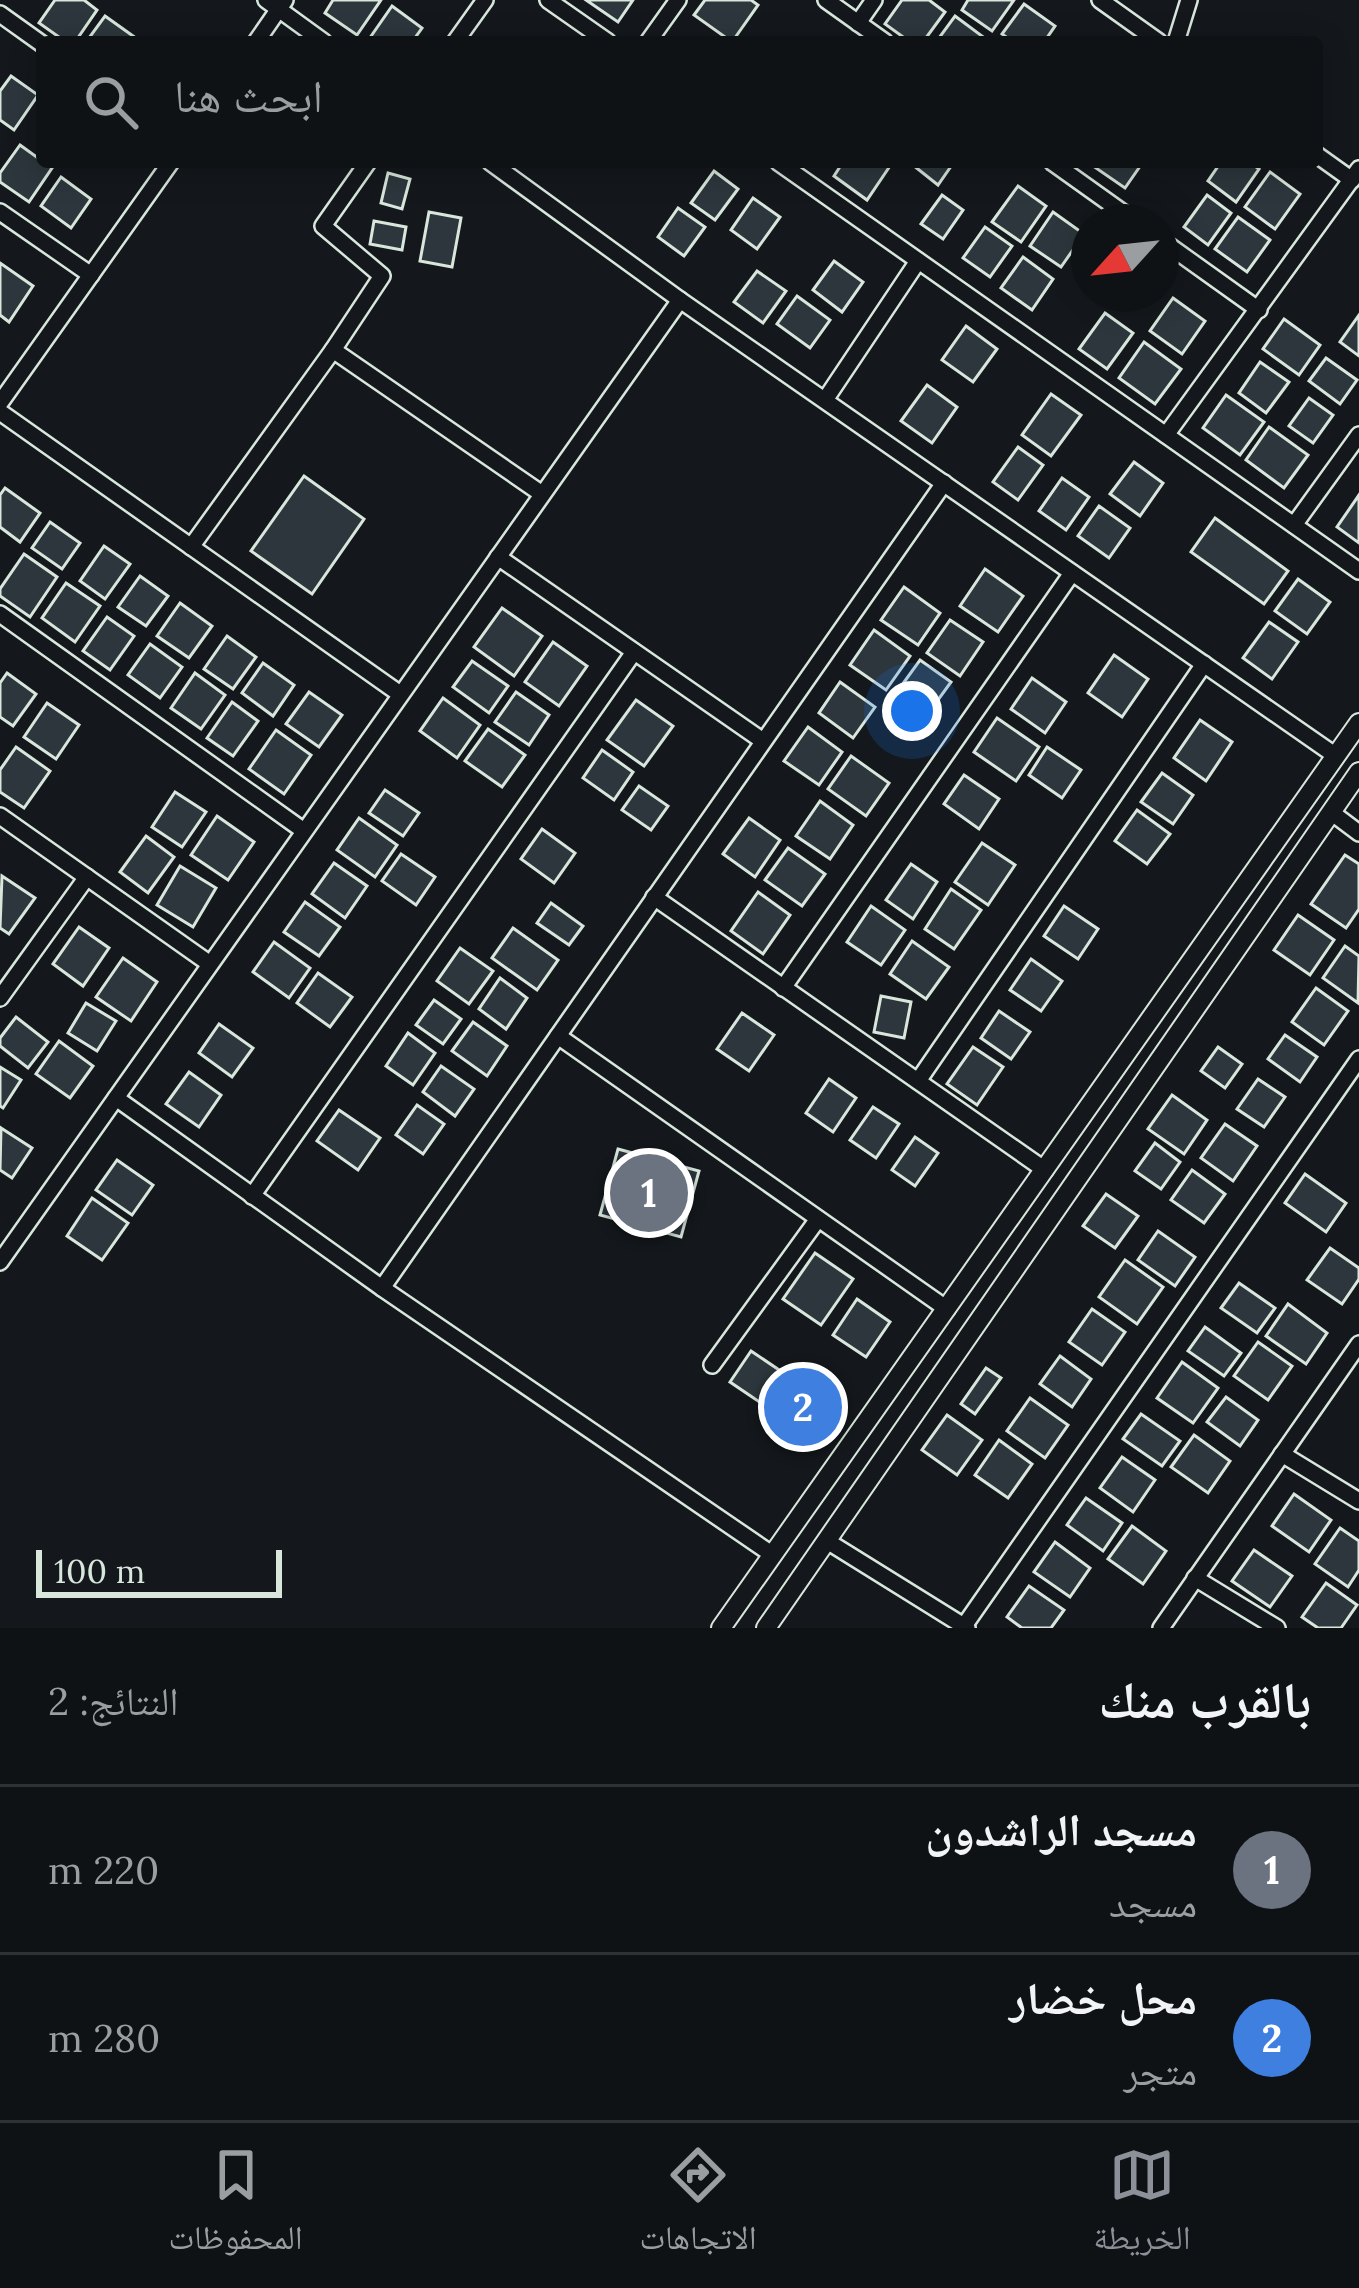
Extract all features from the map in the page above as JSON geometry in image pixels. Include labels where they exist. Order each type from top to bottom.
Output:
[{"type":"street","points":[[459,36],[485,0]]},
{"type":"street","points":[[548,0],[599,36]]},
{"type":"street","points":[[652,36],[678,0]]},
{"type":"street","points":[[826,0],[877,36]]},
{"type":"street","points":[[858,22],[874,0]]},
{"type":"street","points":[[1100,0],[1151,36]]},
{"type":"street","points":[[1178,36],[1189,0]]},
{"type":"street","points":[[259,36],[277,3],[317,36]]},
{"type":"street","points":[[0,14],[36,40]]},
{"type":"street","points":[[1166,435],[1355,175],[1323,158]]},
{"type":"street","points":[[0,403],[167,168]]},
{"type":"street","points":[[191,547],[382,276],[322,226],[364,168]]},
{"type":"street","points":[[498,168],[680,300],[1336,756]]},
{"type":"street","points":[[787,168],[1359,571]]},
{"type":"street","points":[[1060,168],[1111,204]]},
{"type":"street","points":[[0,212],[91,275]]},
{"type":"street","points":[[1179,253],[1259,310]]},
{"type":"street","points":[[825,400],[918,260]]},
{"type":"street","points":[[0,1262],[680,300]]},
{"type":"street","points":[[333,350],[542,494]]},
{"type":"street","points":[[0,412],[400,694]]},
{"type":"street","points":[[1294,525],[1359,435]]},
{"type":"street","points":[[382,1288],[944,483]]},
{"type":"street","points":[[498,557],[763,741]]},
{"type":"street","points":[[783,988],[1072,572]]},
{"type":"street","points":[[0,614],[304,831]]},
{"type":"street","points":[[252,1196],[634,652]]},
{"type":"street","points":[[918,1081],[1204,664]]},
{"type":"street","points":[[722,1628],[1359,723]]},
{"type":"street","points":[[766,1628],[1359,772]]},
{"type":"street","points":[[1331,812],[1359,833]]},
{"type":"street","points":[[0,816],[210,964]]},
{"type":"street","points":[[0,998],[87,877]]},
{"type":"street","points":[[654,897],[1045,1170]]},
{"type":"street","points":[[558,1036],[947,1309]]},
{"type":"street","points":[[827,1541],[966,1627],[1359,1059]]},
{"type":"street","points":[[116,1098],[382,1288],[773,1555]]},
{"type":"street","points":[[712,1364],[818,1219]]},
{"type":"street","points":[[1161,1628],[1359,1344]]},
{"type":"street","points":[[1282,1454],[1359,1501]]},
{"type":"street","points":[[1196,1579],[1276,1628]]},
{"type":"building","points":[[55,0],[84,0],[97,10],[79,36],[57,36],[39,23]]},
{"type":"building","points":[[333,0],[381,0],[357,35],[325,13]]},
{"type":"building","points":[[586,0],[633,0],[618,22]]},
{"type":"building","points":[[705,0],[751,0],[758,5],[736,36],[724,36],[694,15]]},
{"type":"building","points":[[902,0],[929,0],[945,12],[927,36],[902,36],[885,24]]},
{"type":"building","points":[[968,0],[1014,0],[992,31],[962,10]]},
{"type":"building","points":[[1024,4],[1055,26],[1048,36],[1002,34]]},
{"type":"building","points":[[392,6],[422,28],[416,36],[371,36]]},
{"type":"building","points":[[105,16],[133,36],[90,36]]},
{"type":"building","points":[[955,16],[982,36],[940,36]]},
{"type":"building","points":[[11,76],[36,94],[14,130],[0,120],[0,91]]},
{"type":"building","points":[[20,145],[36,156],[36,168],[52,168],[29,202],[0,182],[0,173]]},
{"type":"building","points":[[839,168],[889,168],[867,200],[834,176]]},
{"type":"building","points":[[917,168],[950,168],[938,185]]},
{"type":"building","points":[[1096,168],[1139,168],[1125,188]]},
{"type":"building","points":[[1217,168],[1259,169],[1236,202],[1208,181]]},
{"type":"building","points":[[714,171],[738,189],[715,220],[691,203]]},
{"type":"building","points":[[1270,172],[1300,194],[1275,229],[1245,207]]},
{"type":"building","points":[[388,173],[410,179],[402,209],[381,203]]},
{"type":"building","points":[[61,177],[91,199],[71,228],[41,206]]},
{"type":"building","points":[[1018,186],[1046,206],[1021,242],[992,222]]},
{"type":"building","points":[[942,195],[963,210],[943,239],[921,224]]},
{"type":"building","points":[[1207,195],[1231,213],[1208,245],[1184,227]]},
{"type":"building","points":[[753,198],[780,217],[757,249],[731,230]]},
{"type":"building","points":[[678,208],[705,227],[684,256],[658,237]]},
{"type":"building","points":[[429,212],[461,218],[452,267],[420,261]]},
{"type":"building","points":[[1053,212],[1071,225],[1071,253],[1061,267],[1030,246]]},
{"type":"building","points":[[1238,217],[1270,240],[1247,272],[1215,249]]},
{"type":"building","points":[[374,221],[406,227],[402,250],[370,244]]},
{"type":"building","points":[[985,227],[1012,246],[990,277],[963,258]]},
{"type":"building","points":[[1023,257],[1053,279],[1032,310],[1001,288]]},
{"type":"building","points":[[834,261],[863,282],[842,312],[813,290]]},
{"type":"building","points":[[0,263],[33,286],[9,322],[0,315]]},
{"type":"building","points":[[757,271],[786,291],[763,323],[734,302]]},
{"type":"building","points":[[797,296],[830,320],[810,348],[777,324]]},
{"type":"building","points":[[1179,302],[1205,321],[1182,354],[1150,331],[1163,312],[1179,312]]},
{"type":"building","points":[[1105,313],[1133,333],[1107,369],[1079,349]]},
{"type":"building","points":[[1359,315],[1359,356],[1340,342]]},
{"type":"building","points":[[1284,319],[1320,345],[1299,375],[1263,349]]},
{"type":"building","points":[[966,326],[997,349],[973,382],[942,360]]},
{"type":"building","points":[[1144,342],[1181,369],[1155,404],[1119,378]]},
{"type":"building","points":[[1326,358],[1357,380],[1340,404],[1309,381]]},
{"type":"building","points":[[1260,362],[1289,382],[1266,413],[1239,393]]},
{"type":"building","points":[[927,385],[957,407],[932,443],[901,421]]},
{"type":"building","points":[[1051,394],[1081,415],[1051,456],[1022,435]]},
{"type":"building","points":[[1226,395],[1264,422],[1240,455],[1203,428]]},
{"type":"building","points":[[1309,398],[1333,415],[1313,443],[1289,426]]},
{"type":"building","points":[[1269,427],[1308,455],[1284,488],[1246,460]]},
{"type":"building","points":[[1018,447],[1043,465],[1018,500],[993,482]]},
{"type":"building","points":[[1134,462],[1163,483],[1140,516],[1110,494]]},
{"type":"building","points":[[304,476],[364,519],[312,594],[251,551]]},
{"type":"building","points":[[1062,478],[1089,497],[1066,530],[1039,511]]},
{"type":"building","points":[[5,488],[40,513],[20,542],[0,527],[0,495]]},
{"type":"building","points":[[1359,495],[1359,543],[1337,527]]},
{"type":"building","points":[[1099,506],[1130,528],[1109,558],[1078,536]]},
{"type":"building","points":[[1215,518],[1288,571],[1264,604],[1191,552]]},
{"type":"building","points":[[50,522],[80,543],[62,569],[32,548]]},
{"type":"building","points":[[104,546],[130,564],[105,599],[80,581]]},
{"type":"building","points":[[24,554],[57,577],[30,617],[0,596]]},
{"type":"building","points":[[985,569],[1023,596],[998,632],[960,606]]},
{"type":"building","points":[[140,576],[168,596],[146,626],[118,607]]},
{"type":"building","points":[[1298,579],[1330,602],[1307,634],[1275,611]]},
{"type":"building","points":[[66,583],[100,606],[75,642],[42,618]]},
{"type":"building","points":[[904,587],[940,613],[918,645],[881,620]]},
{"type":"building","points":[[180,603],[212,626],[189,658],[157,636]]},
{"type":"building","points":[[502,608],[542,636],[514,676],[474,647]]},
{"type":"building","points":[[107,617],[134,636],[110,670],[83,651]]},
{"type":"building","points":[[950,620],[983,642],[960,676],[927,653]]},
{"type":"building","points":[[1269,622],[1298,642],[1272,679],[1243,658]]},
{"type":"building","points":[[874,630],[910,656],[886,690],[850,665]]},
{"type":"building","points":[[227,636],[256,657],[233,689],[204,669]]},
{"type":"building","points":[[553,642],[587,666],[559,706],[525,682]]},
{"type":"building","points":[[150,644],[182,667],[160,698],[128,675]]},
{"type":"building","points":[[1114,655],[1148,679],[1122,717],[1088,693]]},
{"type":"building","points":[[920,660],[951,682],[925,718],[894,696]]},
{"type":"building","points":[[472,661],[508,686],[489,713],[453,687]]},
{"type":"building","points":[[263,663],[294,685],[273,716],[242,693]]},
{"type":"building","points":[[7,673],[36,694],[13,726],[0,717],[0,683]]},
{"type":"building","points":[[195,673],[225,695],[201,729],[171,708]]},
{"type":"building","points":[[1032,678],[1066,702],[1045,733],[1011,709]]},
{"type":"building","points":[[840,682],[875,707],[853,738],[819,713]]},
{"type":"building","points":[[309,692],[342,715],[319,747],[286,724]]},
{"type":"building","points":[[516,692],[549,715],[529,745],[495,722]]},
{"type":"building","points":[[443,698],[480,725],[457,758],[420,731]]},
{"type":"building","points":[[636,700],[673,726],[644,766],[607,740]]},
{"type":"building","points":[[232,702],[258,721],[233,756],[207,738]]},
{"type":"building","points":[[47,703],[79,725],[56,759],[24,737]]},
{"type":"building","points":[[997,718],[1039,747],[1016,781],[974,752]]},
{"type":"building","points":[[1200,720],[1232,742],[1206,781],[1174,758]]},
{"type":"building","points":[[808,727],[842,752],[819,785],[784,761]]},
{"type":"building","points":[[488,729],[525,755],[502,787],[465,761]]},
{"type":"building","points":[[276,730],[311,755],[284,794],[249,769]]},
{"type":"building","points":[[16,747],[50,771],[24,808],[0,792],[0,770]]},
{"type":"building","points":[[1047,747],[1081,770],[1062,798],[1029,775]]},
{"type":"building","points":[[602,750],[633,772],[614,800],[583,778]]},
{"type":"building","points":[[851,756],[889,783],[866,816],[828,789]]},
{"type":"building","points":[[1162,773],[1193,795],[1173,824],[1141,802]]},
{"type":"building","points":[[964,775],[999,799],[979,829],[944,804]]},
{"type":"building","points":[[639,786],[668,806],[651,830],[622,810]]},
{"type":"building","points":[[385,790],[419,813],[403,836],[369,813]]},
{"type":"building","points":[[175,792],[206,812],[182,847],[152,827]]},
{"type":"building","points":[[820,801],[853,825],[830,859],[796,836]]},
{"type":"building","points":[[1137,810],[1170,834],[1147,864],[1115,841]]},
{"type":"building","points":[[217,816],[254,842],[228,880],[191,855]]},
{"type":"building","points":[[359,818],[397,845],[375,877],[337,850]]},
{"type":"building","points":[[749,818],[780,840],[755,877],[723,854]]},
{"type":"building","points":[[542,829],[575,853],[554,883],[521,859]]},
{"type":"building","points":[[146,836],[174,857],[148,893],[120,872]]},
{"type":"building","points":[[982,843],[1015,865],[988,905],[955,882]]},
{"type":"building","points":[[788,848],[825,874],[802,906],[765,880]]},
{"type":"building","points":[[401,854],[435,877],[416,905],[382,881]]},
{"type":"building","points":[[1345,855],[1359,864],[1359,909],[1346,928],[1311,904]]},
{"type":"building","points":[[334,863],[367,886],[345,918],[312,894]]},
{"type":"building","points":[[911,864],[937,882],[913,919],[886,900]]},
{"type":"building","points":[[180,866],[216,888],[193,927],[157,905]]},
{"type":"building","points":[[2,876],[35,898],[9,934],[0,928]]},
{"type":"building","points":[[951,889],[981,910],[954,949],[925,929]]},
{"type":"building","points":[[758,892],[790,915],[763,954],[731,931]]},
{"type":"building","points":[[305,902],[340,927],[319,956],[284,932]]},
{"type":"building","points":[[551,903],[583,926],[569,945],[537,923]]},
{"type":"building","points":[[871,906],[905,930],[881,965],[847,942]]},
{"type":"building","points":[[1064,906],[1098,929],[1078,959],[1044,936]]},
{"type":"building","points":[[1298,915],[1334,940],[1310,975],[1274,950]]},
{"type":"building","points":[[79,927],[109,948],[83,986],[53,964]]},
{"type":"building","points":[[513,928],[558,960],[537,990],[492,958]]},
{"type":"building","points":[[912,941],[949,967],[926,999],[890,974]]},
{"type":"building","points":[[274,942],[310,968],[289,998],[253,972]]},
{"type":"building","points":[[1345,946],[1359,956],[1358,1003],[1323,978]]},
{"type":"building","points":[[460,948],[493,971],[469,1004],[437,981]]},
{"type":"building","points":[[123,958],[157,982],[131,1021],[96,997]]},
{"type":"building","points":[[1031,959],[1062,981],[1041,1011],[1010,990]]},
{"type":"building","points":[[318,973],[352,997],[330,1027],[297,1003]]},
{"type":"building","points":[[500,978],[527,998],[506,1029],[479,1009]]},
{"type":"building","points":[[1316,988],[1348,1011],[1324,1045],[1292,1022]]},
{"type":"building","points":[[881,996],[911,1002],[904,1038],[874,1032]]},
{"type":"building","points":[[434,1000],[461,1019],[443,1044],[416,1025]]},
{"type":"building","points":[[86,1003],[116,1021],[97,1051],[68,1033]]},
{"type":"building","points":[[999,1011],[1030,1032],[1011,1059],[981,1038]]},
{"type":"building","points":[[742,1013],[774,1035],[749,1071],[717,1049]]},
{"type":"building","points":[[16,1017],[48,1042],[28,1068],[0,1046],[0,1038]]},
{"type":"building","points":[[473,1022],[507,1046],[487,1076],[452,1051]]},
{"type":"building","points":[[219,1024],[253,1048],[232,1077],[199,1053]]},
{"type":"building","points":[[408,1033],[435,1053],[413,1085],[386,1066]]},
{"type":"building","points":[[1285,1035],[1317,1057],[1300,1082],[1268,1059]]},
{"type":"building","points":[[59,1041],[93,1066],[70,1098],[36,1074]]},
{"type":"building","points":[[973,1047],[1003,1067],[977,1105],[947,1084]]},
{"type":"building","points":[[1218,1047],[1242,1064],[1225,1088],[1201,1071]]},
{"type":"building","points":[[441,1066],[474,1089],[455,1116],[423,1092]]},
{"type":"building","points":[[0,1067],[21,1080],[3,1108],[0,1106]]},
{"type":"building","points":[[189,1072],[221,1095],[199,1127],[166,1104]]},
{"type":"building","points":[[829,1079],[856,1098],[833,1132],[806,1113]]},
{"type":"building","points":[[1258,1079],[1285,1097],[1264,1127],[1237,1109]]},
{"type":"building","points":[[1172,1095],[1207,1120],[1184,1154],[1148,1129]]},
{"type":"building","points":[[417,1105],[444,1124],[423,1154],[396,1135]]},
{"type":"building","points":[[873,1107],[899,1124],[876,1158],[850,1140]]},
{"type":"building","points":[[339,1110],[380,1138],[358,1170],[317,1141]]},
{"type":"building","points":[[1225,1124],[1257,1146],[1233,1181],[1201,1158]]},
{"type":"building","points":[[1,1128],[32,1148],[12,1178],[0,1170]]},
{"type":"building","points":[[915,1137],[938,1153],[915,1186],[892,1170]]},
{"type":"building","points":[[1155,1143],[1180,1162],[1161,1189],[1135,1171]]},
{"type":"building","points":[[618,1149],[699,1171],[681,1237],[600,1215]]},
{"type":"building","points":[[117,1160],[153,1185],[132,1215],[96,1190]]},
{"type":"building","points":[[1192,1170],[1225,1194],[1204,1223],[1171,1200]]},
{"type":"building","points":[[1305,1174],[1346,1203],[1326,1232],[1285,1203]]},
{"type":"building","points":[[1106,1194],[1138,1216],[1115,1248],[1083,1226]]},
{"type":"building","points":[[92,1198],[128,1223],[102,1260],[67,1236]]},
{"type":"building","points":[[1158,1231],[1195,1257],[1175,1286],[1138,1260]]},
{"type":"building","points":[[1330,1248],[1359,1268],[1359,1279],[1342,1304],[1307,1280]]},
{"type":"building","points":[[815,1253],[853,1279],[821,1325],[783,1299]]},
{"type":"building","points":[[1125,1260],[1163,1287],[1137,1324],[1099,1297]]},
{"type":"building","points":[[1239,1283],[1275,1308],[1257,1333],[1221,1308]]},
{"type":"building","points":[[857,1299],[890,1322],[866,1357],[833,1335]]},
{"type":"building","points":[[1288,1304],[1327,1333],[1306,1364],[1266,1336]]},
{"type":"building","points":[[1092,1309],[1125,1332],[1102,1365],[1069,1342]]},
{"type":"building","points":[[1205,1327],[1241,1353],[1224,1376],[1188,1351]]},
{"type":"building","points":[[1258,1342],[1292,1366],[1268,1400],[1234,1376]]},
{"type":"building","points":[[751,1351],[788,1376],[767,1407],[730,1382]]},
{"type":"building","points":[[1060,1356],[1091,1379],[1072,1407],[1040,1384]]},
{"type":"building","points":[[1182,1362],[1218,1388],[1193,1423],[1157,1398]]},
{"type":"building","points":[[986,1368],[1001,1378],[975,1414],[961,1404]]},
{"type":"building","points":[[794,1380],[833,1407],[812,1439],[772,1412]]},
{"type":"building","points":[[1226,1397],[1258,1420],[1240,1446],[1207,1422]]},
{"type":"building","points":[[1030,1398],[1068,1425],[1045,1458],[1007,1431]]},
{"type":"building","points":[[1141,1414],[1180,1441],[1162,1466],[1123,1439]]},
{"type":"building","points":[[947,1415],[982,1440],[957,1475],[922,1450]]},
{"type":"building","points":[[1194,1435],[1230,1461],[1208,1493],[1171,1467]]},
{"type":"building","points":[[999,1440],[1032,1464],[1008,1498],[975,1475]]},
{"type":"building","points":[[1122,1457],[1155,1480],[1133,1512],[1100,1488]]},
{"type":"building","points":[[1294,1494],[1331,1520],[1309,1552],[1272,1526]]},
{"type":"building","points":[[1086,1498],[1122,1523],[1103,1551],[1067,1525]]},
{"type":"building","points":[[1132,1526],[1166,1551],[1143,1584],[1108,1559]]},
{"type":"building","points":[[1340,1528],[1359,1541],[1359,1570],[1348,1587],[1315,1564]]},
{"type":"building","points":[[1055,1542],[1090,1568],[1070,1597],[1034,1572]]},
{"type":"building","points":[[1254,1550],[1292,1576],[1270,1607],[1232,1581]]},
{"type":"building","points":[[1326,1583],[1357,1605],[1341,1628],[1318,1628],[1302,1617]]},
{"type":"building","points":[[1029,1586],[1064,1610],[1051,1628],[1022,1628],[1007,1617]]},
{"type":"place","name":"مسجد الراشدون","points":[[649,1193]]},
{"type":"place","name":"محل خضار","points":[[803,1407]]}]
